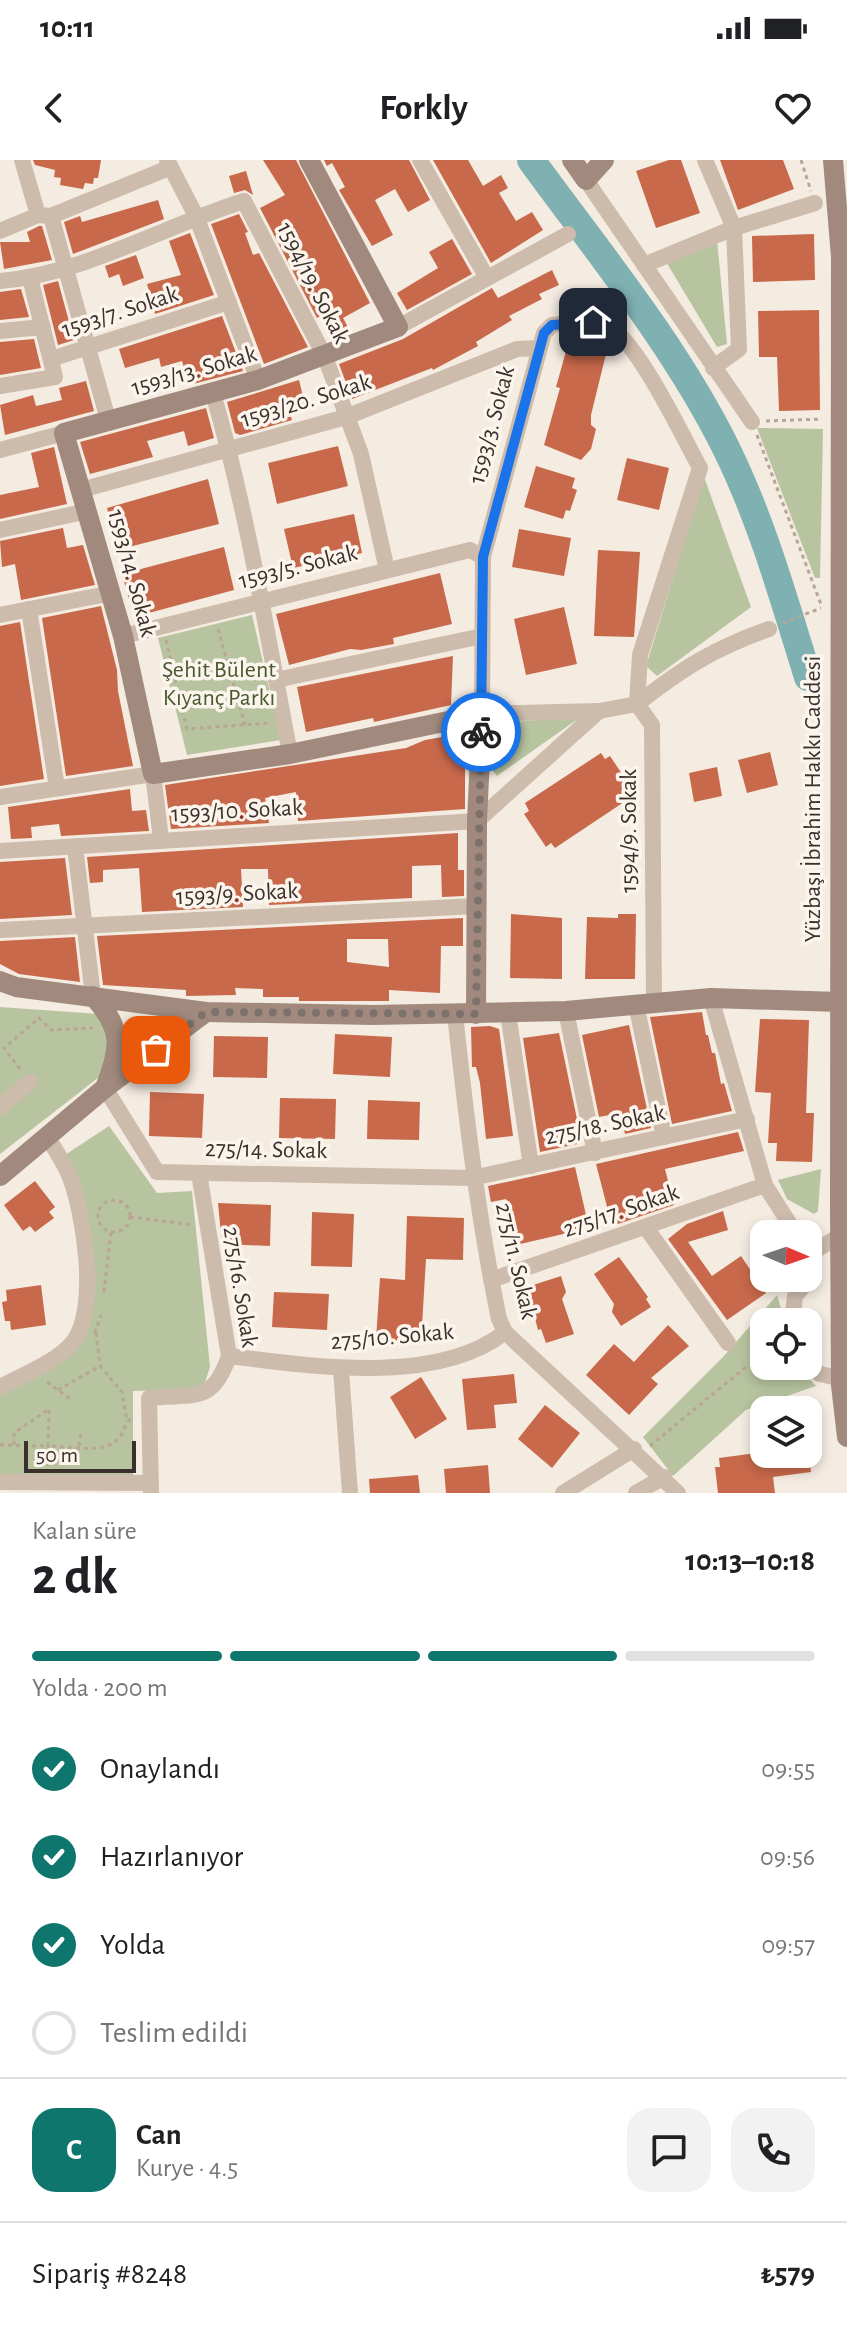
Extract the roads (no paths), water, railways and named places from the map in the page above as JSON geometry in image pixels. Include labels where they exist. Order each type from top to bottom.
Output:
[{"type":"main road","points":[[309,160],[398,327]]},
{"type":"main road","points":[[572,160],[586,180],[604,160]]},
{"type":"main road","name":"Yüzbaşı İbrahim Hakkı Caddesi","points":[[833,160],[841,257],[839,1002],[841,1385],[847,1437]]},
{"type":"main road","name":"1593/13. Sokak","points":[[64,433],[258,380],[398,327]]},
{"type":"main road","name":"1593/14. Sokak","points":[[64,433],[112,593],[153,774]]},
{"type":"main road","points":[[153,774],[290,754],[482,714]]},
{"type":"main road","name":"1593/3. Sokak","points":[[476,1014],[477,821],[482,714]]},
{"type":"main road","points":[[5,985],[206,1012],[476,1014],[566,1011],[711,998],[839,1002]]},
{"type":"main road","points":[[93,996],[116,1026],[116,1059],[105,1088]]},
{"type":"main road","points":[[0,1176],[105,1088],[206,1012]]},
{"type":"street","points":[[22,160],[68,270],[109,423]]},
{"type":"street","points":[[420,160],[487,278]]},
{"type":"street","points":[[705,160],[734,228],[739,349],[713,368]]},
{"type":"street","points":[[0,231],[169,164],[196,216],[258,380]]},
{"type":"street","points":[[586,180],[713,368],[761,422]]},
{"type":"street","name":"1594/19. Sokak","points":[[0,281],[68,270],[196,216],[244,201],[325,357],[372,491],[387,570]]},
{"type":"street","points":[[644,265],[734,228],[815,203]]},
{"type":"street","points":[[398,327],[568,234]]},
{"type":"street","points":[[30,278],[51,359]]},
{"type":"street","name":"1593/7. Sokak","points":[[0,386],[55,377],[51,359],[229,302]]},
{"type":"street","name":"1593/3. Sokak","points":[[482,714],[483,557],[544,333],[552,325],[593,322],[608,326],[646,370],[700,468],[640,655],[637,704]]},
{"type":"street","points":[[0,331],[43,327]]},
{"type":"street","name":"1593/20. Sokak","points":[[81,490],[346,417],[517,349],[540,348]]},
{"type":"street","points":[[213,393],[229,450],[290,754]]},
{"type":"street","name":"1593/13. Sokak","points":[[0,450],[64,433]]},
{"type":"street","points":[[0,530],[88,511]]},
{"type":"street","name":"1593/5. Sokak","points":[[123,636],[470,550],[483,557]]},
{"type":"street","points":[[0,615],[112,593]]},
{"type":"street","points":[[29,609],[57,788]]},
{"type":"street","points":[[482,714],[599,711],[637,704],[689,663],[725,644],[769,629]]},
{"type":"street","points":[[276,680],[482,636]]},
{"type":"street","name":"1594/9. Sokak","points":[[637,704],[652,725],[645,1003],[664,1137]]},
{"type":"street","points":[[477,821],[599,711]]},
{"type":"street","points":[[0,797],[153,774],[161,839]]},
{"type":"street","name":"1593/10. Sokak","points":[[0,851],[477,821]]},
{"type":"street","points":[[75,846],[93,996]]},
{"type":"street","name":"1593/9. Sokak","points":[[0,930],[476,906]]},
{"type":"street","points":[[711,998],[765,1185],[787,1220]]},
{"type":"street","points":[[566,1011],[595,1153]]},
{"type":"street","points":[[508,1013],[531,1166]]},
{"type":"street","name":"275/11. Sokak","points":[[455,1014],[472,1178],[483,1218],[491,1280],[505,1332],[678,1493]]},
{"type":"street","points":[[0,1107],[30,1082]]},
{"type":"street","name":"275/14. Sokak","points":[[105,1088],[157,1172],[472,1178]]},
{"type":"street","name":"275/18. Sokak","points":[[472,1178],[747,1119]]},
{"type":"street","points":[[0,1387],[72,1344],[82,1326],[86,1281],[83,1224],[73,1186],[48,1138]]},
{"type":"street","name":"275/16. Sokak","points":[[150,1488],[149,1398],[210,1391],[221,1380],[229,1356],[199,1173]]},
{"type":"street","name":"275/17. Sokak","points":[[491,1280],[647,1229],[765,1185]]},
{"type":"street","points":[[647,1229],[728,1343]]},
{"type":"street","points":[[822,1247],[841,1235]]},
{"type":"street","name":"275/10. Sokak","points":[[229,1356],[341,1370],[460,1357],[485,1349],[505,1332]]},
{"type":"street","points":[[341,1370],[350,1493]]},
{"type":"street","points":[[822,1374],[838,1378],[841,1385]]},
{"type":"street","points":[[563,1493],[634,1449]]},
{"type":"street","points":[[636,1493],[664,1477]]},
{"type":"street","points":[[0,1482],[150,1488]]},
{"type":"waterway","points":[[531,160],[660,336],[706,410],[751,504],[808,677]]},
{"type":"park label","name":"Şehit Bülent Kıyanç Parkı","points":[[219,684]]}]
